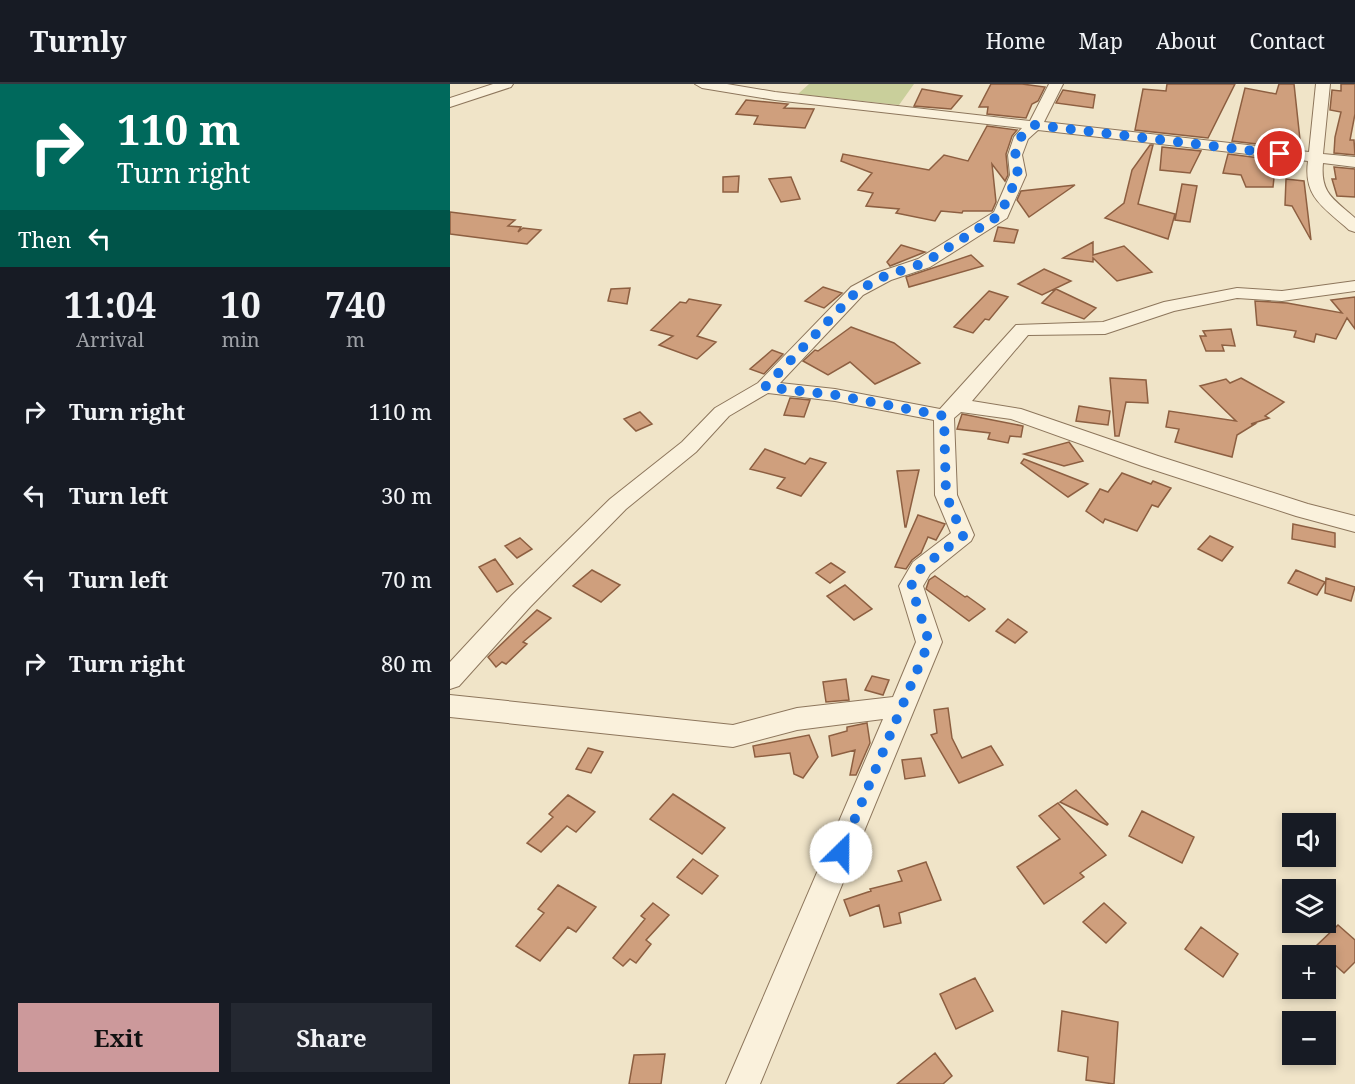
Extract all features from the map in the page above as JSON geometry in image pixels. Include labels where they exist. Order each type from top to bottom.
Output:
[{"type":"street","points":[[450,103],[506,84]]},
{"type":"street","points":[[702,84],[776,96],[1355,162]]},
{"type":"street","points":[[450,679],[521,602],[618,504],[689,447],[722,412],[765,387],[857,291],[885,276],[924,263],[1000,215],[1018,175],[1015,155],[1021,137],[1035,125],[1056,84]]},
{"type":"street","points":[[1323,84],[1314,173],[1318,193],[1355,226]]},
{"type":"street","points":[[743,1084],[929,642],[911,586],[921,568],[963,536],[946,495],[950,411],[1023,329],[1105,328],[1170,306],[1237,293],[1282,296],[1355,286]]},
{"type":"street","points":[[765,387],[950,411],[1014,413],[1161,465],[1304,511],[1355,524]]},
{"type":"street","points":[[450,706],[733,736],[797,719],[859,710],[902,707]]},
{"type":"green space","points":[[809,84],[914,84],[899,105],[798,94]]},
{"type":"building","points":[[991,84],[1045,87],[1038,101],[1032,104],[1026,118],[987,114],[988,107],[979,107]]},
{"type":"building","points":[[1167,84],[1235,84],[1208,138],[1135,130],[1143,89],[1166,91]]},
{"type":"building","points":[[1279,84],[1294,84],[1301,149],[1232,141],[1245,88],[1276,94]]},
{"type":"building","points":[[1341,84],[1355,84],[1355,114],[1350,140],[1354,140],[1355,155],[1334,153],[1341,112],[1330,110],[1332,90],[1341,91]]},
{"type":"building","points":[[922,89],[962,96],[951,109],[914,106]]},
{"type":"building","points":[[1063,90],[1095,95],[1093,108],[1056,103]]},
{"type":"building","points":[[746,100],[788,104],[784,108],[814,109],[805,128],[754,124],[758,116],[736,114]]},
{"type":"building","points":[[987,126],[1017,130],[1012,136],[1006,154],[1008,175],[1005,181],[992,164],[996,202],[992,211],[963,211],[962,213],[941,211],[935,221],[896,213],[899,209],[866,206],[873,193],[858,190],[872,173],[841,161],[843,154],[929,170],[944,155],[968,161]]},
{"type":"building","points":[[1150,145],[1153,145],[1138,204],[1175,214],[1168,239],[1105,218],[1124,203],[1132,170]]},
{"type":"building","points":[[1162,147],[1201,151],[1190,173],[1160,170]]},
{"type":"building","points":[[1228,154],[1276,160],[1273,187],[1246,187],[1241,175],[1223,173]]},
{"type":"building","points":[[1334,167],[1355,169],[1355,197],[1337,196],[1332,179],[1336,179]]},
{"type":"building","points":[[739,176],[738,192],[723,192],[723,177]]},
{"type":"building","points":[[791,177],[800,199],[781,202],[769,179]]},
{"type":"building","points":[[1286,179],[1304,181],[1311,240],[1292,206],[1285,205]]},
{"type":"building","points":[[1182,184],[1197,186],[1190,222],[1175,220]]},
{"type":"building","points":[[1075,185],[1029,217],[1017,200],[1021,191]]},
{"type":"building","points":[[450,212],[515,220],[508,226],[521,227],[518,232],[523,228],[541,230],[527,244],[450,234]]},
{"type":"building","points":[[998,227],[1018,230],[1014,243],[994,241]]},
{"type":"building","points":[[1093,242],[1093,255],[1124,246],[1152,272],[1117,281],[1093,258],[1093,262],[1063,258]]},
{"type":"building","points":[[901,245],[925,252],[890,266],[887,262]]},
{"type":"building","points":[[971,255],[983,266],[909,287],[906,277]]},
{"type":"building","points":[[1044,269],[1071,281],[1042,295],[1018,284]]},
{"type":"building","points":[[823,287],[842,293],[824,308],[805,301]]},
{"type":"building","points":[[630,288],[627,304],[608,301],[611,289]]},
{"type":"building","points":[[1056,289],[1096,308],[1084,319],[1042,303]]},
{"type":"building","points":[[989,291],[1008,297],[989,320],[985,319],[973,333],[954,327]]},
{"type":"building","points":[[1355,297],[1355,329],[1347,318],[1336,339],[1316,334],[1314,342],[1294,337],[1296,331],[1257,325],[1255,301],[1287,303],[1342,313],[1331,300]]},
{"type":"building","points":[[689,299],[721,305],[697,336],[716,342],[697,359],[659,345],[673,336],[651,330],[680,302],[686,303]]},
{"type":"building","points":[[851,327],[894,343],[920,363],[875,384],[850,362],[828,375],[803,361],[815,350],[818,351]]},
{"type":"building","points":[[1231,329],[1235,346],[1222,345],[1224,351],[1206,351],[1200,336],[1206,336],[1203,331]]},
{"type":"building","points":[[772,350],[783,354],[764,374],[750,369]]},
{"type":"building","points":[[1110,378],[1146,380],[1148,403],[1126,402],[1119,436],[1115,436]]},
{"type":"building","points":[[1241,378],[1284,402],[1265,416],[1269,418],[1251,424],[1255,424],[1237,435],[1232,457],[1175,442],[1179,429],[1166,427],[1169,411],[1236,421],[1200,386],[1226,379],[1230,383]]},
{"type":"building","points":[[790,398],[810,400],[804,417],[784,415]]},
{"type":"building","points":[[1079,406],[1110,411],[1108,425],[1076,421]]},
{"type":"building","points":[[640,412],[652,424],[636,431],[624,419]]},
{"type":"building","points":[[962,414],[1023,426],[1021,437],[1010,436],[1008,443],[988,439],[990,433],[957,429]]},
{"type":"building","points":[[1069,442],[1083,461],[1064,466],[1024,454]]},
{"type":"building","points":[[765,449],[805,464],[810,458],[826,463],[801,496],[777,488],[785,478],[750,469]]},
{"type":"building","points":[[1024,459],[1088,484],[1068,497],[1021,463]]},
{"type":"building","points":[[919,470],[906,527],[905,527],[897,471]]},
{"type":"building","points":[[1122,473],[1151,484],[1153,481],[1171,488],[1158,507],[1152,505],[1137,531],[1105,519],[1103,523],[1086,511],[1100,489],[1108,492]]},
{"type":"building","points":[[918,515],[945,524],[936,540],[928,537],[921,553],[906,569],[895,567]]},
{"type":"building","points":[[1293,524],[1335,533],[1335,547],[1292,539]]},
{"type":"building","points":[[1210,536],[1233,547],[1222,561],[1198,549]]},
{"type":"building","points":[[520,538],[532,549],[517,558],[505,546]]},
{"type":"building","points":[[495,559],[513,584],[497,592],[479,567]]},
{"type":"building","points":[[831,563],[845,572],[830,583],[816,573]]},
{"type":"building","points":[[592,570],[620,585],[601,602],[573,586]]},
{"type":"building","points":[[1296,570],[1325,582],[1317,595],[1288,583]]},
{"type":"building","points":[[935,576],[985,609],[969,621],[926,589],[929,580]]},
{"type":"building","points":[[1326,578],[1355,587],[1351,601],[1325,593]]},
{"type":"building","points":[[845,585],[872,609],[854,620],[827,596]]},
{"type":"building","points":[[537,610],[551,618],[523,642],[527,644],[506,664],[502,662],[496,667],[488,657]]},
{"type":"building","points":[[1008,619],[1027,632],[1015,643],[996,631]]},
{"type":"building","points":[[872,676],[889,680],[883,695],[865,690]]},
{"type":"building","points":[[846,679],[849,700],[826,702],[823,682]]},
{"type":"building","points":[[948,708],[952,738],[962,758],[991,746],[1003,765],[959,783],[931,735],[937,733],[934,710]]},
{"type":"building","points":[[867,723],[870,743],[856,775],[850,775],[855,750],[832,756],[829,736],[847,731],[847,727]]},
{"type":"building","points":[[809,735],[818,757],[803,778],[794,774],[790,753],[755,757],[753,746]]},
{"type":"building","points":[[588,748],[603,752],[591,773],[576,769]]},
{"type":"building","points":[[921,758],[925,776],[905,779],[902,760]]},
{"type":"building","points":[[1076,790],[1108,824],[1107,825],[1060,802]]},
{"type":"building","points":[[673,794],[725,828],[702,854],[650,819]]},
{"type":"building","points":[[568,795],[595,812],[576,832],[567,826],[541,852],[527,843],[553,817],[549,814]]},
{"type":"building","points":[[1058,803],[1106,855],[1080,873],[1084,877],[1044,904],[1017,867],[1060,839],[1039,816]]},
{"type":"building","points":[[1142,811],[1194,837],[1182,863],[1129,836]]},
{"type":"building","points":[[693,859],[718,876],[702,894],[677,877]]},
{"type":"building","points":[[926,862],[941,900],[899,913],[901,923],[884,927],[879,905],[850,916],[844,900],[871,891],[870,889],[902,881],[898,871]]},
{"type":"building","points":[[558,885],[596,907],[576,932],[568,927],[540,961],[516,946],[544,913],[538,909]]},
{"type":"building","points":[[653,903],[669,915],[646,940],[651,944],[636,963],[630,959],[623,966],[613,958],[645,919],[641,916]]},
{"type":"building","points":[[1104,903],[1126,923],[1106,943],[1083,922]]},
{"type":"building","points":[[1338,925],[1355,940],[1355,962],[1344,973],[1336,966],[1336,945],[1317,945],[1330,933],[1336,933]]},
{"type":"building","points":[[1201,927],[1238,954],[1223,977],[1185,949]]},
{"type":"building","points":[[975,978],[993,1011],[956,1029],[940,994]]},
{"type":"building","points":[[1062,1011],[1118,1022],[1114,1084],[1086,1080],[1088,1057],[1058,1051]]},
{"type":"building","points":[[935,1053],[952,1076],[943,1084],[897,1084]]},
{"type":"building","points":[[665,1054],[661,1084],[629,1084],[634,1055]]},
{"type":"route","points":[[841,852],[929,642],[911,586],[921,568],[963,536],[946,495],[944,416],[835,395],[765,387],[857,291],[885,276],[924,263],[1000,215],[1018,175],[1015,155],[1021,137],[1035,125],[1280,154]]}]
